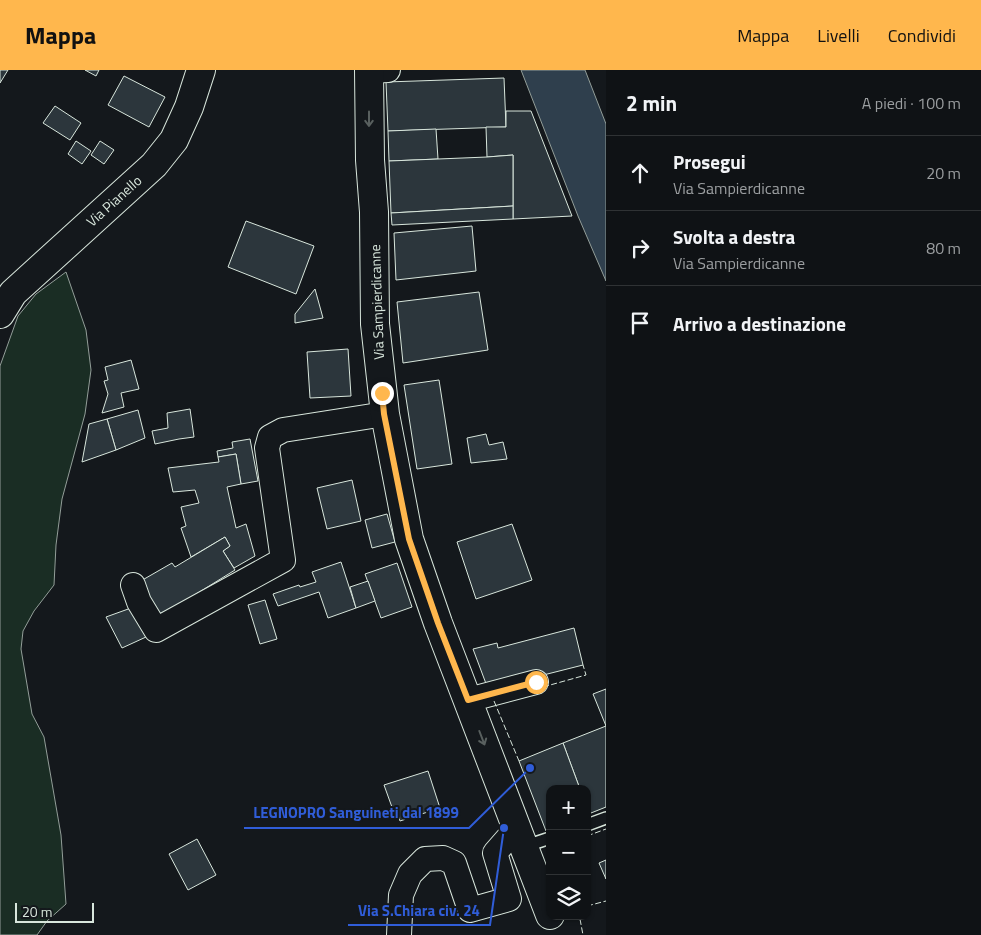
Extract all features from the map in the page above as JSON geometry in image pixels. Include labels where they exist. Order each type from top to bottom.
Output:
[{"type":"main road","name":"Via Pianello","points":[[0,314],[13,292],[154,165],[174,140],[201,70]]},
{"type":"main road","name":"Via Sampierdicanne","points":[[369,70],[370,160],[374,212],[375,324],[384,414],[409,539],[438,623],[546,906]]},
{"type":"main road","name":"Via Sampierdicanne","points":[[552,920],[558,935]]},
{"type":"street","points":[[369,70],[388,70]]},
{"type":"street","points":[[133,585],[139,602],[156,630],[282,560],[267,448],[270,437],[283,430],[384,414]]},
{"type":"street","points":[[468,700],[536,682]]},
{"type":"street","points":[[399,935],[401,895],[410,874],[426,859],[443,858],[454,863],[470,910],[509,898],[495,853],[520,838]]},
{"type":"lane","points":[[591,824],[606,818]]},
{"type":"lane","points":[[520,838],[546,838]]},
{"type":"green space","points":[[66,272],[86,330],[91,370],[85,414],[62,499],[56,545],[54,585],[34,611],[23,631],[21,649],[32,714],[44,737],[61,835],[66,904],[47,921],[37,935],[0,935],[0,366],[18,316],[36,294]]},
{"type":"water","points":[[521,70],[585,70],[606,124],[606,281],[578,216]]},
{"type":"building","points":[[0,70],[8,70],[0,83]]},
{"type":"building","points":[[85,70],[99,70],[96,76]]},
{"type":"building","points":[[124,76],[165,97],[149,127],[108,105]]},
{"type":"building","points":[[504,78],[506,127],[388,131],[386,82]]},
{"type":"building","points":[[55,106],[81,123],[70,140],[43,123]]},
{"type":"building","points":[[506,111],[531,111],[572,216],[513,219],[513,155],[487,157],[486,127],[506,127]]},
{"type":"building","points":[[436,129],[438,159],[389,161],[388,131]]},
{"type":"building","points":[[76,141],[91,151],[82,164],[68,154]]},
{"type":"building","points":[[100,141],[114,150],[104,164],[91,155]]},
{"type":"building","points":[[513,155],[513,206],[391,213],[389,161]]},
{"type":"building","points":[[513,206],[513,219],[392,225],[391,213]]},
{"type":"building","points":[[246,221],[314,246],[296,294],[228,267]]},
{"type":"building","points":[[472,226],[476,271],[396,280],[394,233]]},
{"type":"building","points":[[315,289],[323,318],[295,323],[295,314]]},
{"type":"building","points":[[479,292],[488,350],[403,363],[397,302]]},
{"type":"building","points":[[348,349],[351,396],[310,398],[307,352]]},
{"type":"building","points":[[131,360],[139,389],[121,393],[124,407],[102,413],[108,394],[104,381],[108,380],[105,367]]},
{"type":"building","points":[[439,380],[452,464],[417,469],[404,385]]},
{"type":"building","points":[[190,409],[194,437],[155,444],[152,431],[168,428],[167,413]]},
{"type":"building","points":[[138,410],[145,438],[116,450],[107,419]]},
{"type":"building","points":[[107,419],[116,450],[82,462],[89,424]]},
{"type":"building","points":[[486,434],[489,445],[503,442],[507,459],[471,463],[467,438]]},
{"type":"building","points":[[250,439],[258,481],[241,484],[236,454],[218,457],[217,451],[233,448],[232,442]]},
{"type":"building","points":[[236,454],[241,484],[227,487],[236,528],[246,524],[255,556],[234,568],[223,551],[230,546],[225,537],[191,557],[181,528],[186,526],[181,507],[199,503],[195,490],[173,492],[168,468],[219,462],[218,457]]},
{"type":"building","points":[[352,480],[361,521],[327,529],[317,488]]},
{"type":"building","points":[[387,514],[395,542],[372,548],[365,520]]},
{"type":"building","points":[[512,524],[532,580],[476,599],[457,542]]},
{"type":"building","points":[[225,537],[230,546],[223,551],[235,570],[193,596],[162,620],[139,582],[172,563],[175,567]]},
{"type":"building","points":[[341,562],[356,608],[328,618],[319,592],[278,606],[273,594],[299,585],[300,587],[316,582],[312,572]]},
{"type":"building","points":[[397,563],[412,607],[381,618],[365,574]]},
{"type":"building","points":[[368,581],[375,601],[356,608],[350,587]]},
{"type":"building","points":[[265,600],[277,639],[260,644],[248,605]]},
{"type":"building","points":[[131,608],[146,637],[122,648],[106,617]]},
{"type":"building","points":[[574,628],[583,665],[488,689],[473,649],[497,643],[498,648]]},
{"type":"building","points":[[606,689],[606,726],[593,694]]},
{"type":"building","points":[[606,726],[606,807],[591,813],[591,785],[579,785],[563,743]]},
{"type":"building","points":[[563,743],[579,785],[546,785],[546,831],[519,761]]},
{"type":"building","points":[[428,771],[440,808],[400,821],[396,809],[393,810],[384,785]]},
{"type":"building","points":[[197,839],[216,875],[188,890],[169,854]]},
{"type":"building","points":[[606,860],[606,879],[599,863]]},
{"type":"fence","points":[[543,687],[586,675],[583,665]]},
{"type":"fence","points":[[494,701],[519,761]]},
{"type":"fence","points":[[591,835],[606,829]]},
{"type":"fence","points":[[591,905],[606,901]]},
{"type":"fence","points":[[580,920],[583,935]]},
{"type":"place","name":"LEGNOPRO Sanguineti dal 1899","points":[[530,768]]},
{"type":"place","name":"Via S.Chiara civ. 24","points":[[504,828]]},
{"type":"route","points":[[382,393],[384,414],[409,539],[438,623],[468,700],[536,682]]}]
